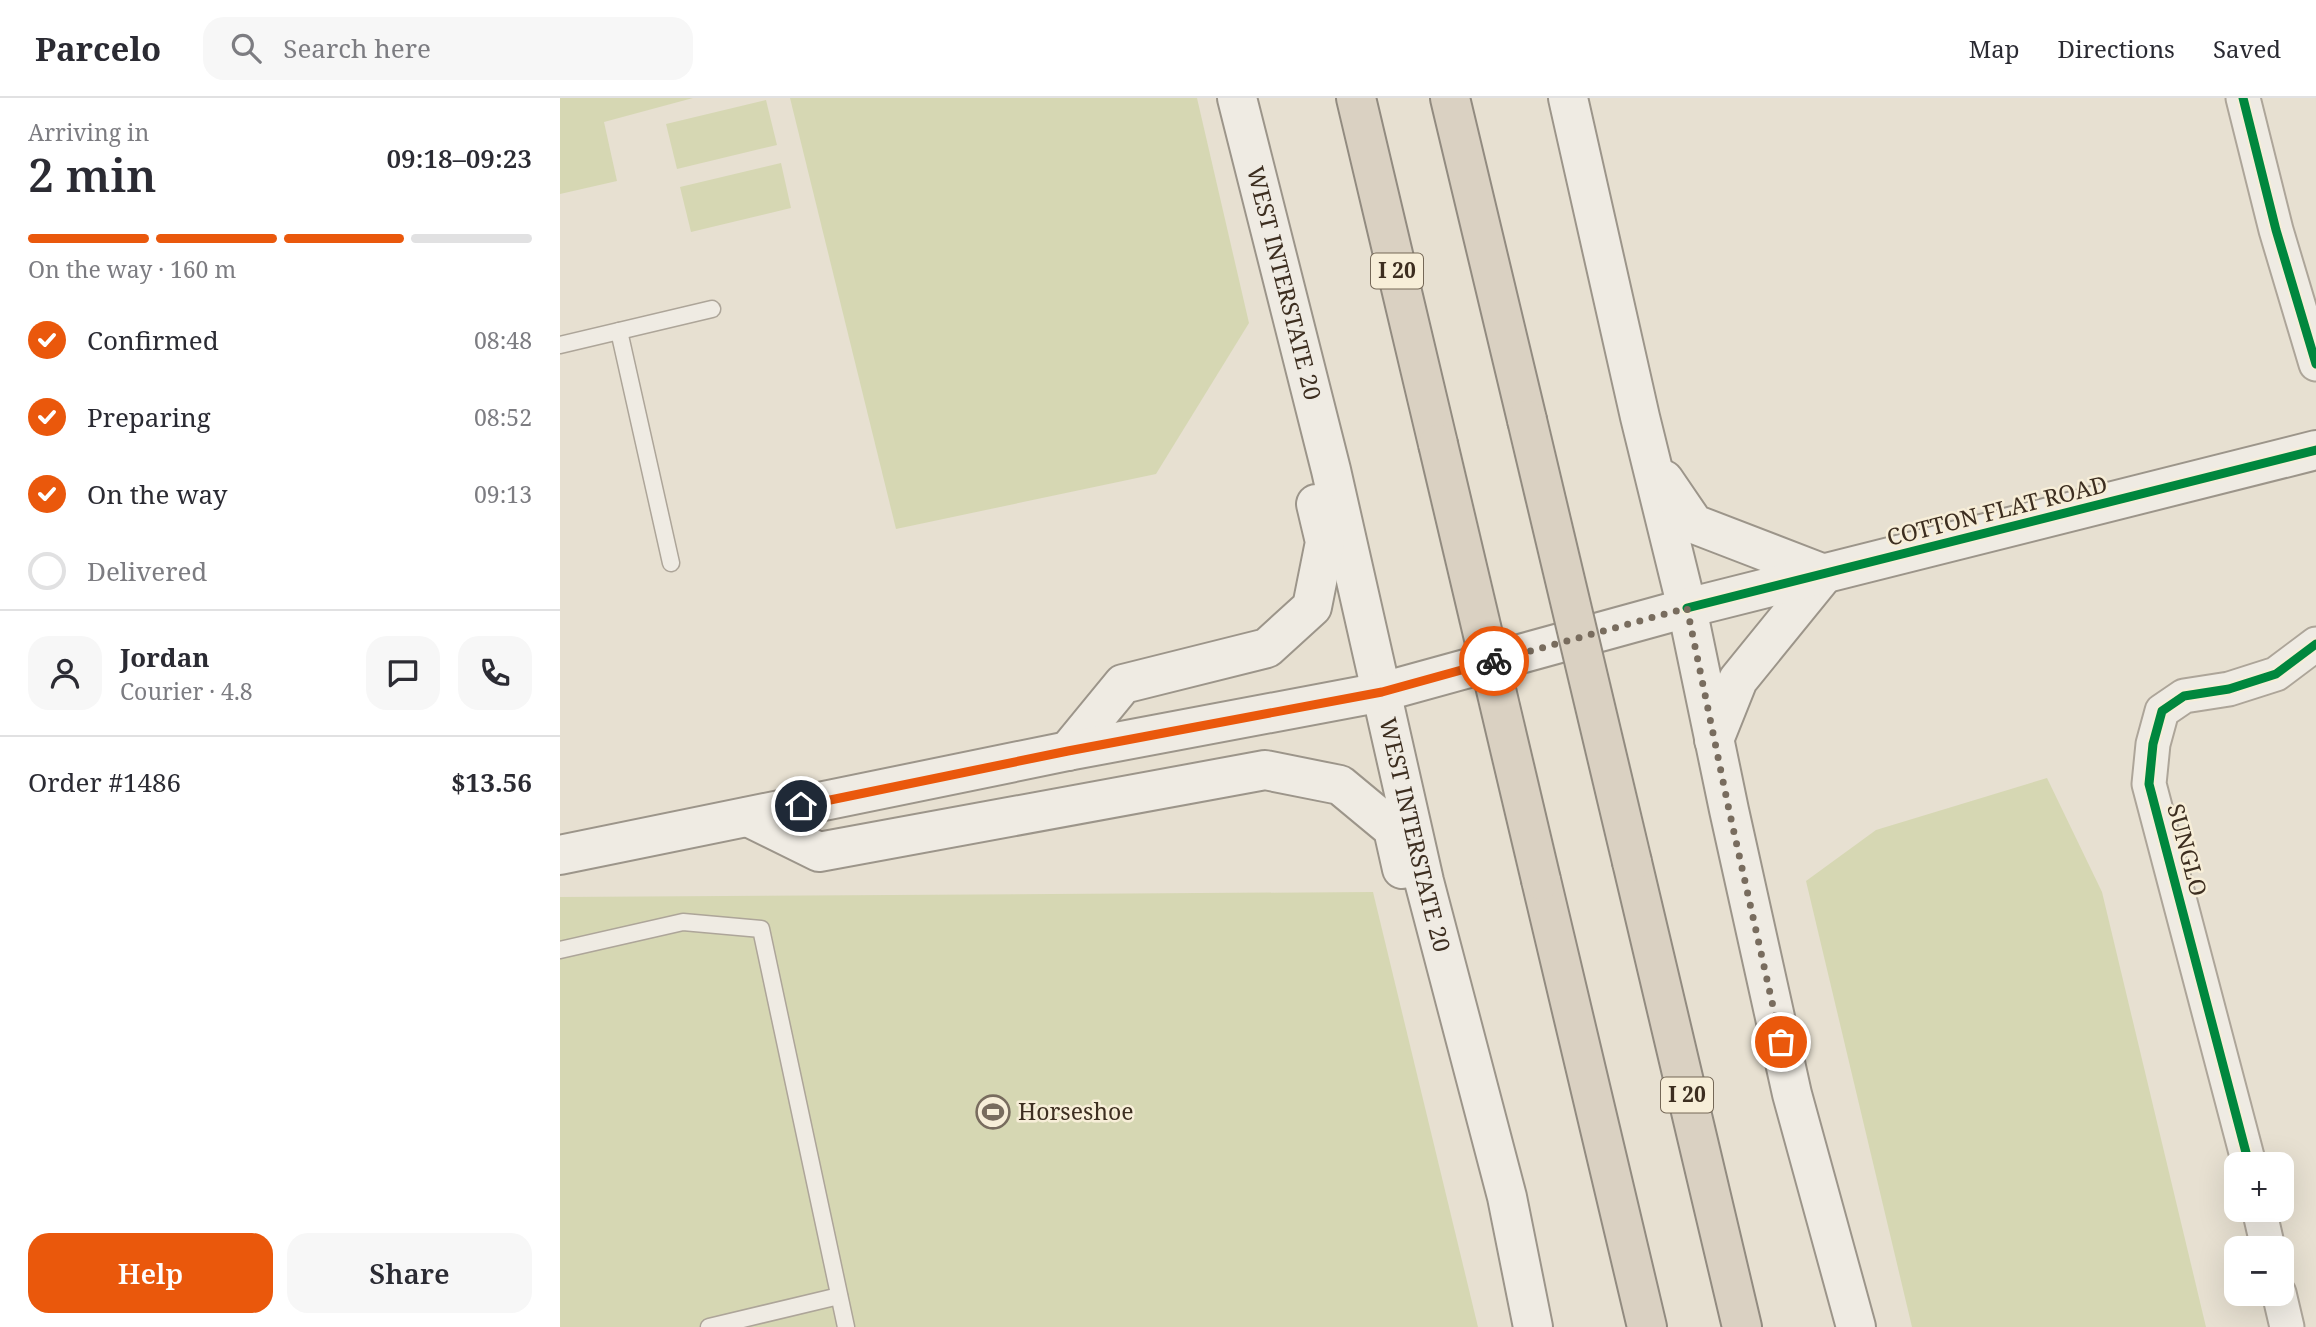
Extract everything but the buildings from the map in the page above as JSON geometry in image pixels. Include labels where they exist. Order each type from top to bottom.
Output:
[{"type":"highway","name":"I 20","points":[[1356,98],[1647,1327]]},
{"type":"highway","name":"I 20","points":[[1450,98],[1742,1327]]},
{"type":"main road","name":"WEST INTERSTATE 20","points":[[1237,98],[1331,470],[1424,881],[1507,1198],[1533,1327]]},
{"type":"main road","points":[[1568,98],[1650,459],[1687,608],[1792,1094],[1856,1327]]},
{"type":"main road","points":[[1068,751],[1123,684],[1267,648],[1312,607],[1325,542],[1260,248],[1255,168]]},
{"type":"main road","name":"COTTON FLAT ROAD","points":[[560,855],[1068,751],[1382,692],[1687,608],[2316,450]]},
{"type":"main road","points":[[1650,459],[1693,524],[1824,574],[1738,680],[1714,740]]},
{"type":"main road","points":[[748,817],[819,852],[1265,770],[1340,785],[1393,829],[1439,1018],[1468,1046]]},
{"type":"street","points":[[2243,98],[2276,230],[2316,364]]},
{"type":"street","name":"SUNGLO","points":[[2246,1152],[2149,784],[2153,744],[2162,711],[2183,696],[2229,689],[2276,674],[2316,644]]},
{"type":"street","points":[[2282,1306],[2287,1327]]},
{"type":"lane","points":[[560,345],[712,309]]},
{"type":"lane","points":[[619,331],[671,563]]},
{"type":"lane","points":[[560,950],[683,922],[761,929],[846,1327]]},
{"type":"lane","points":[[709,1327],[839,1296]]},
{"type":"green space","points":[[560,98],[693,98],[604,122],[617,181],[560,194]]},
{"type":"green space","points":[[790,98],[1197,98],[1249,323],[1156,474],[896,529]]},
{"type":"green space","points":[[766,100],[777,145],[677,169],[666,124]]},
{"type":"green space","points":[[781,163],[791,208],[691,232],[680,187]]},
{"type":"green space","points":[[2047,778],[2102,892],[2206,1327],[1912,1327],[1806,881],[1876,830]]},
{"type":"green space","name":"Horseshoe","points":[[1373,892],[1478,1327],[560,1327],[560,897]]},
{"type":"cycle path","points":[[2243,98],[2276,230],[2316,364]]},
{"type":"cycle path","points":[[1687,608],[2316,450]]},
{"type":"cycle path","points":[[2246,1152],[2149,784],[2153,744],[2162,711],[2184,696],[2229,689],[2276,674],[2316,644]]},
{"type":"way so far","points":[[1494,661],[1687,608],[1781,1042]]},
{"type":"place","name":"Horseshoe","points":[[993,1112]]},
{"type":"route","points":[[801,806],[1068,751],[1382,692],[1494,661]]}]
